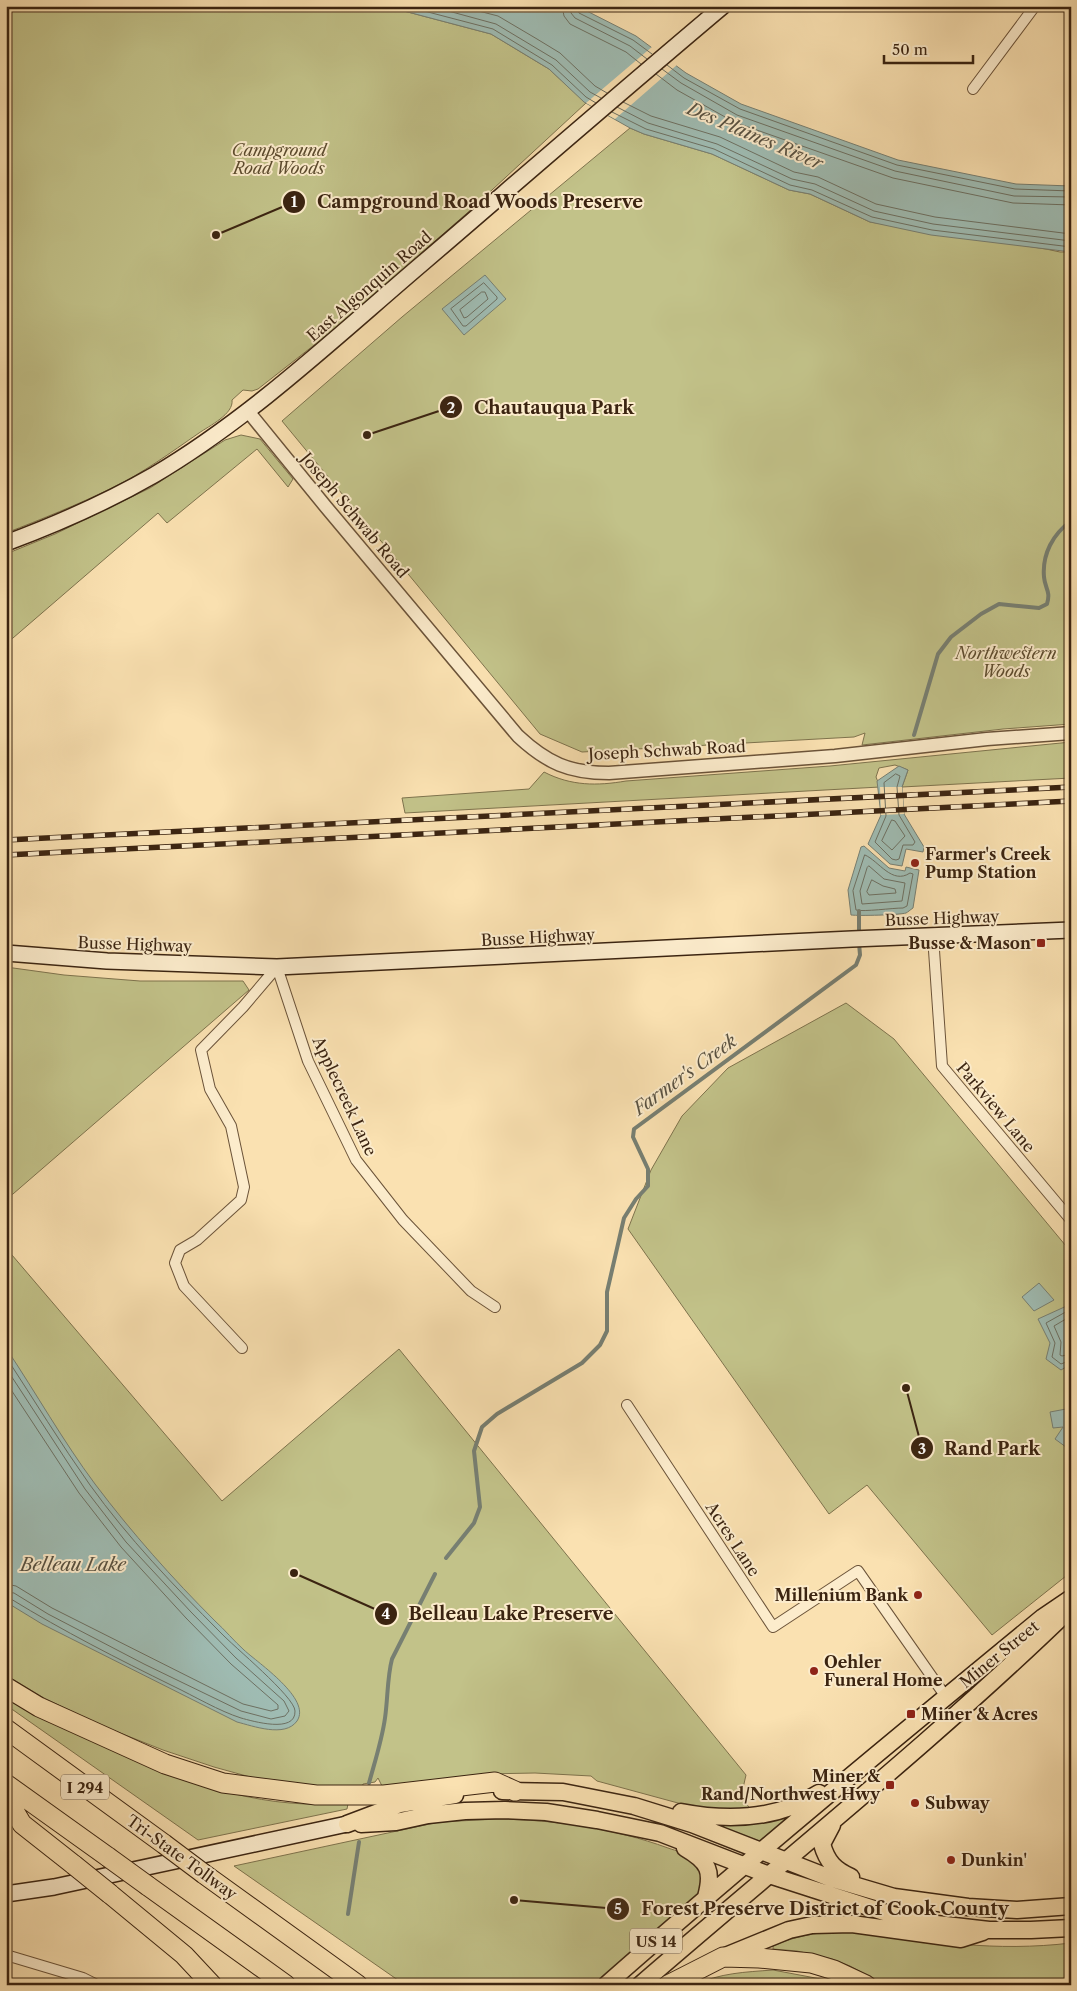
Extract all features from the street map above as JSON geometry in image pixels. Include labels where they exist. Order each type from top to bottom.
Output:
[{"type":"highway","points":[[6,1687],[38,1707],[156,1760],[223,1783],[316,1795],[384,1795],[495,1782],[516,1791]]},
{"type":"highway","name":"Tri-State Tollway","points":[[6,1729],[358,1985]]},
{"type":"highway","name":"I 294","points":[[6,1784],[286,1985]]},
{"type":"highway","points":[[6,1797],[22,1824],[184,1955],[212,1985]]},
{"type":"highway","points":[[668,1985],[723,1957],[811,1963],[834,1970],[866,1985]]},
{"type":"main road","name":"East Algonquin Road","points":[[6,543],[94,507],[154,475],[247,410],[304,365],[722,6]]},
{"type":"main road","name":"Busse Highway","points":[[6,953],[21,956],[107,961],[277,967],[859,938],[1068,933]]},
{"type":"main road","name":"Miner Street","points":[[744,1865],[946,1697],[1043,1618],[1071,1598]]},
{"type":"main road","name":"Miner Street","points":[[640,1985],[1017,1660],[1071,1608]]},
{"type":"main road","points":[[6,1894],[54,1886],[346,1824],[400,1804],[458,1795],[516,1791],[563,1792],[637,1803],[704,1816],[732,1818],[764,1815],[812,1798],[877,1754]]},
{"type":"main road","points":[[607,1799],[692,1824],[760,1852],[894,1897],[968,1907],[1017,1910],[1071,1906]]},
{"type":"main road","points":[[346,1824],[396,1822],[428,1815],[465,1811],[540,1811],[660,1833],[769,1875],[892,1915],[928,1923],[990,1930],[1071,1928]]},
{"type":"main road","points":[[837,1816],[822,1844],[832,1866],[838,1871],[894,1897]]},
{"type":"main road","points":[[660,1833],[695,1854],[703,1862],[711,1879],[706,1897]]},
{"type":"main road","name":"US 14","points":[[606,1985],[744,1865]]},
{"type":"main road","points":[[723,1957],[789,1930],[812,1925],[852,1924],[961,1939],[990,1930]]},
{"type":"street","points":[[973,89],[1035,6]]},
{"type":"street","name":"Joseph Schwab Road","points":[[247,410],[518,736],[547,760],[560,766],[585,772],[609,773],[835,756],[1071,733]]},
{"type":"street","name":"Parkview Lane","points":[[933,936],[942,1066],[1071,1220]]},
{"type":"street","points":[[242,1348],[184,1286],[175,1263],[180,1250],[197,1240],[241,1200],[244,1187],[231,1126],[210,1089],[201,1050],[243,1008],[277,967]]},
{"type":"street","name":"Applecreek Lane","points":[[277,967],[308,1061],[356,1160],[403,1220],[471,1291],[495,1307]]},
{"type":"street","name":"Acres Lane","points":[[627,1405],[773,1627],[858,1571],[946,1697]]},
{"type":"street","points":[[6,1955],[83,1978],[97,1985]]},
{"type":"green space","name":"Campground Road Woods","points":[[6,6],[370,6],[404,11],[491,34],[549,69],[586,103],[466,214],[332,331],[258,389],[252,391],[243,390],[232,400],[229,410],[220,419],[135,476],[73,506],[6,533]]},
{"type":"green space","name":"Northwestern Woods","points":[[630,128],[712,154],[789,190],[810,194],[870,222],[1060,252],[1071,252],[1071,724],[1003,729],[862,745],[865,733],[854,737],[582,752],[540,734],[282,421],[402,317]]},
{"type":"green space","points":[[241,435],[260,439],[293,479],[288,487],[257,449],[167,523],[158,513],[6,644],[6,554],[55,534],[150,488],[225,440]]},
{"type":"green space","points":[[1071,742],[1071,778],[902,787],[908,770],[895,765],[879,768],[876,777],[880,787],[405,813],[402,798],[529,789],[544,772],[564,780],[584,784],[605,784],[830,766]]},
{"type":"green space","points":[[6,967],[64,975],[140,981],[243,981],[249,990],[6,1200]]},
{"type":"green space","points":[[846,1003],[894,1039],[1071,1252],[1071,1572],[992,1635],[867,1485],[829,1514],[628,1229],[651,1170],[682,1116],[728,1068]]},
{"type":"green space","points":[[6,1248],[222,1501],[399,1349],[746,1775],[741,1797],[752,1811],[700,1809],[597,1781],[591,1776],[535,1773],[484,1774],[383,1788],[378,1778],[375,1782],[363,1784],[361,1791],[261,1780],[163,1750],[100,1725],[44,1698],[6,1675]]},
{"type":"green space","points":[[6,1697],[117,1752],[203,1785],[232,1793],[297,1804],[348,1804],[347,1809],[198,1840],[6,1705]]},
{"type":"green space","points":[[787,1817],[762,1842],[717,1825],[763,1823]]},
{"type":"green space","points":[[498,1819],[584,1826],[626,1835],[685,1853],[697,1862],[701,1872],[698,1892],[696,1897],[599,1985],[405,1985],[234,1866],[439,1822]]},
{"type":"green space","points":[[856,1930],[936,1942],[989,1946],[1043,1946],[1071,1943],[1071,1985],[885,1985],[850,1966],[832,1959],[797,1951],[773,1949],[773,1946],[804,1936]]},
{"type":"green space","points":[[773,1970],[826,1980],[840,1985],[695,1985],[714,1978],[743,1972]]},
{"type":"water","name":"Des Plaines River","points":[[370,6],[577,6],[636,36],[686,73],[741,104],[898,160],[1016,184],[1071,186],[1071,252],[931,235],[870,222],[810,194],[789,190],[712,154],[630,128],[584,102],[549,69],[491,34],[404,11]]},
{"type":"water","points":[[485,275],[506,299],[464,335],[442,309]]},
{"type":"water","points":[[899,766],[908,770],[902,787],[904,814],[924,847],[923,852],[906,849],[902,866],[890,864],[868,844],[881,815],[877,781]]},
{"type":"water","points":[[864,846],[889,868],[905,871],[906,867],[919,870],[913,908],[907,913],[851,915],[848,890],[861,847]]},
{"type":"water","points":[[1039,1283],[1054,1300],[1034,1311],[1022,1297]]},
{"type":"water","points":[[1071,1304],[1071,1364],[1061,1370],[1046,1359],[1050,1343],[1038,1319]]},
{"type":"water","name":"Belleau Lake","points":[[6,1348],[72,1451],[123,1520],[168,1572],[240,1647],[271,1672],[291,1692],[300,1712],[297,1721],[292,1726],[277,1730],[237,1722],[42,1624],[6,1602]]},
{"type":"water","points":[[1066,1409],[1068,1422],[1071,1424],[1070,1450],[1055,1439],[1063,1427],[1053,1428],[1050,1412]]},
{"type":"pier","points":[[653,46],[678,64],[615,119],[586,103]]},
{"type":"pier","points":[[880,787],[902,787],[904,814],[881,815]]},
{"type":"waterway","name":"Farmer's Creek","points":[[914,735],[938,654],[951,637],[981,614],[999,604],[1039,608],[1047,604],[1048,596],[1044,569],[1047,553],[1054,538],[1071,521]]},
{"type":"waterway","name":"Farmer's Creek","points":[[859,911],[859,936]]},
{"type":"waterway","name":"Farmer's Creek","points":[[446,1558],[474,1523],[480,1507],[474,1451],[482,1427],[497,1414],[582,1363],[600,1345],[607,1331],[607,1292],[624,1218],[636,1199],[648,1186],[648,1169],[633,1137],[634,1129],[856,965],[860,955],[859,943]]},
{"type":"waterway","name":"Farmer's Creek","points":[[369,1783],[384,1726],[392,1659],[435,1574]]},
{"type":"waterway","name":"Farmer's Creek","points":[[348,1914],[359,1842]]},
{"type":"railway","points":[[6,840],[1071,787]]},
{"type":"railway","points":[[6,855],[1071,801]]},
{"type":"place","name":"Campground Road Woods Preserve","points":[[216,235]]},
{"type":"place","name":"Chautauqua Park","points":[[367,435]]},
{"type":"place","name":"Farmer's Creek Pump Station","points":[[915,863]]},
{"type":"place","name":"Busse & Mason","points":[[1041,943]]},
{"type":"place","name":"Rand Park","points":[[906,1388]]},
{"type":"place","name":"Belleau Lake Preserve","points":[[294,1573]]},
{"type":"place","name":"Millenium Bank","points":[[918,1595]]},
{"type":"place","name":"Oehler Funeral Home","points":[[814,1671]]},
{"type":"place","name":"Miner & Acres","points":[[911,1714]]},
{"type":"place","name":"Miner & Rand/Northwest Hwy","points":[[890,1785]]},
{"type":"place","name":"Subway","points":[[915,1803]]},
{"type":"place","name":"Dunkin'","points":[[951,1860]]},
{"type":"place","name":"Forest Preserve District of Cook County","points":[[514,1900]]}]
